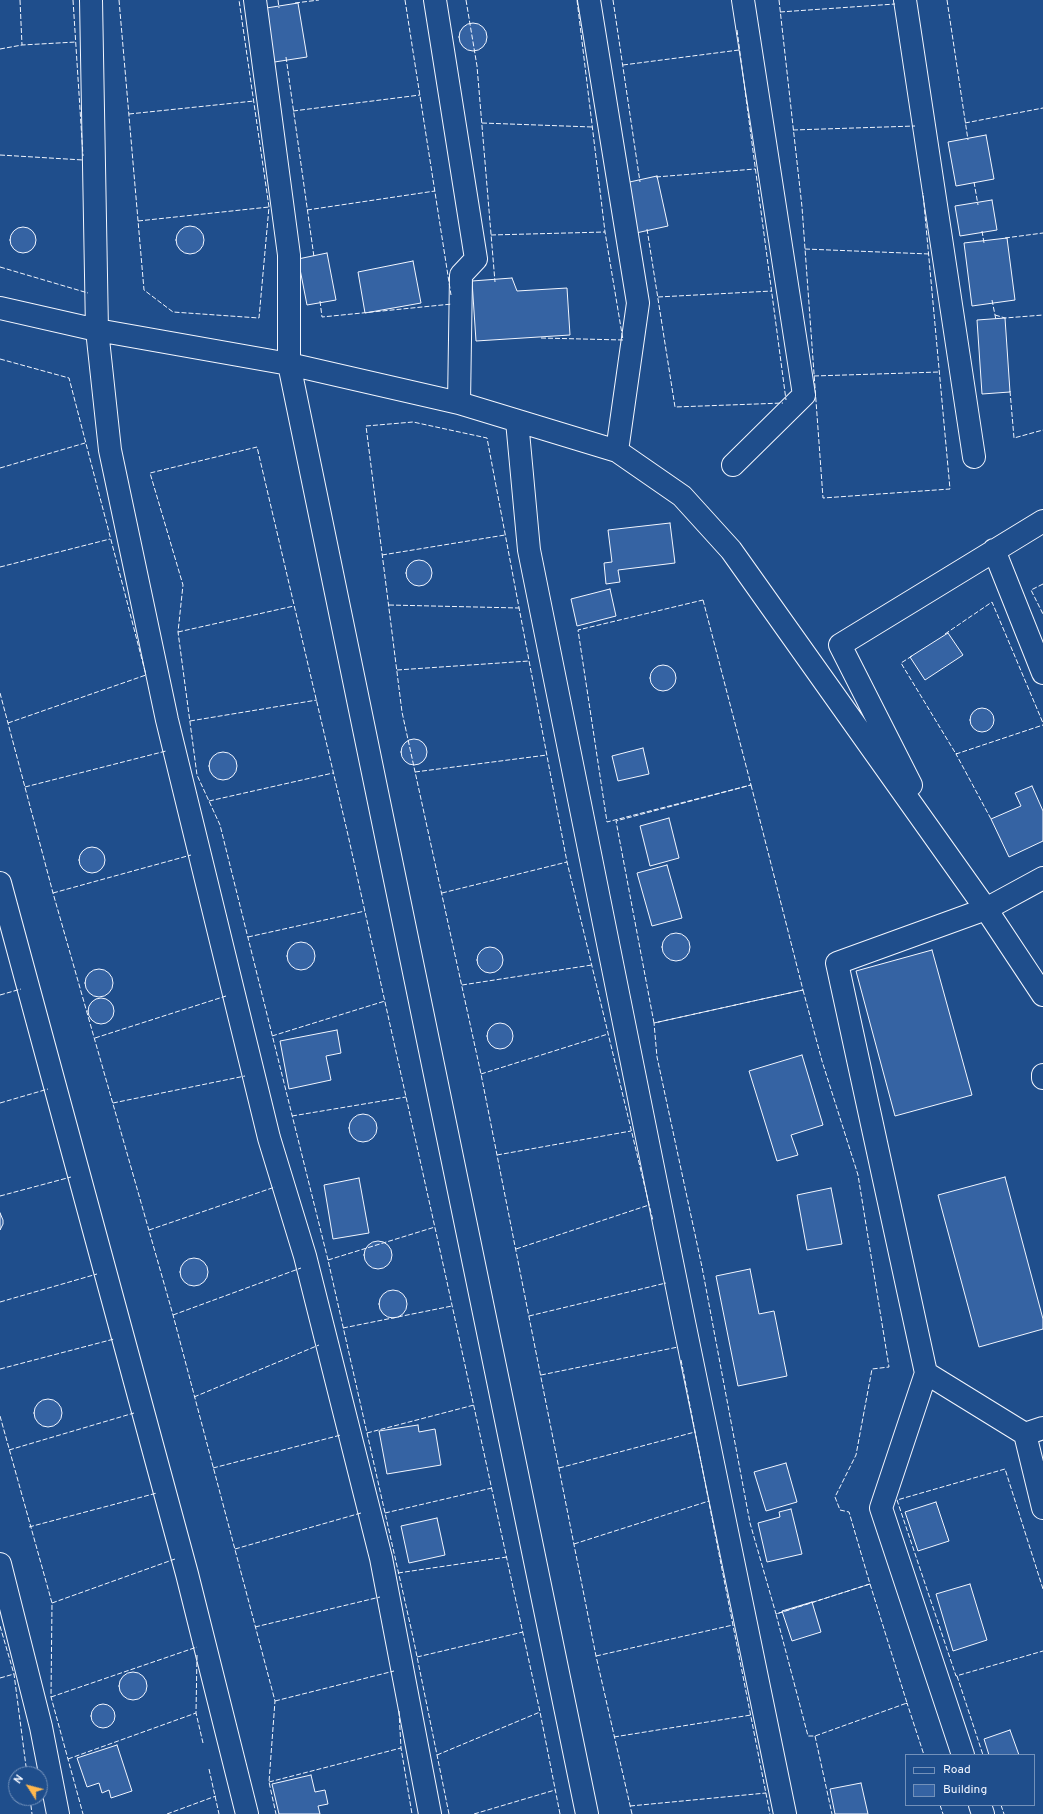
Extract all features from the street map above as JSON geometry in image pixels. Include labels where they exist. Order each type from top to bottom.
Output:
[{"type":"street","points":[[91,0],[97,330],[110,450],[166,720],[269,1138],[305,1256],[381,1558],[430,1814]]},
{"type":"street","points":[[255,0],[288,255],[289,364],[587,1814]]},
{"type":"street","points":[[435,0],[476,259],[461,274],[459,403]]},
{"type":"street","points":[[589,0],[638,303],[617,451]]},
{"type":"street","points":[[733,465],[804,395],[743,0]]},
{"type":"street","points":[[905,0],[974,458]]},
{"type":"street","points":[[0,308],[97,330],[289,364],[459,403],[617,451],[682,496],[731,550],[986,909],[1043,995]]},
{"type":"street","points":[[518,421],[529,550],[684,1322],[785,1814]]},
{"type":"street","points":[[945,853],[840,645],[1043,521]]},
{"type":"street","points":[[994,550],[1043,673]]},
{"type":"street","points":[[963,1754],[881,1508],[926,1373],[837,963],[986,909],[1043,878]]},
{"type":"street","points":[[0,883],[187,1574],[247,1814]]},
{"type":"street","points":[[926,1373],[1034,1431],[1043,1508]]},
{"type":"street","points":[[0,1564],[41,1727],[58,1814]]},
{"type":"building","points":[[298,3],[307,57],[268,63],[260,9]]},
{"type":"building","points":[[473,23],[483,27],[487,37],[483,47],[473,51],[463,47],[459,37],[463,27]]},
{"type":"building","points":[[986,135],[994,179],[956,186],[948,142]]},
{"type":"building","points":[[657,176],[668,226],[636,233],[625,183]]},
{"type":"building","points":[[992,200],[997,230],[960,236],[955,206]]},
{"type":"building","points":[[190,226],[200,230],[204,240],[200,250],[190,254],[180,250],[176,240],[180,230]]},
{"type":"building","points":[[23,227],[33,230],[36,240],[33,250],[23,253],[13,250],[10,240],[13,230]]},
{"type":"building","points":[[1007,238],[1015,300],[972,306],[964,243]]},
{"type":"building","points":[[327,253],[336,300],[307,305],[298,259]]},
{"type":"building","points":[[413,261],[421,303],[365,313],[358,272]]},
{"type":"building","points":[[512,278],[517,291],[567,288],[570,335],[476,341],[472,281]]},
{"type":"building","points":[[1005,318],[1010,392],[982,394],[977,320]]},
{"type":"building","points":[[670,523],[675,563],[618,570],[620,582],[606,584],[604,563],[612,562],[608,530]]},
{"type":"building","points":[[419,560],[429,563],[432,573],[429,583],[419,586],[409,583],[406,573],[409,563]]},
{"type":"building","points":[[610,589],[616,616],[577,626],[571,599]]},
{"type":"building","points":[[948,633],[963,655],[925,680],[910,657]]},
{"type":"building","points":[[663,665],[673,668],[676,678],[673,688],[663,691],[653,688],[650,678],[653,668]]},
{"type":"building","points":[[982,708],[987,709],[993,715],[993,725],[987,731],[982,732],[977,731],[971,725],[970,720],[971,715],[977,709]]},
{"type":"building","points":[[414,739],[424,742],[427,752],[424,762],[414,765],[404,762],[401,752],[404,742]]},
{"type":"building","points":[[643,748],[649,774],[618,781],[612,756]]},
{"type":"building","points":[[223,752],[233,756],[237,766],[233,776],[223,780],[213,776],[209,766],[213,756]]},
{"type":"building","points":[[1032,786],[1043,811],[1043,841],[1009,857],[991,819],[1021,806],[1015,793]]},
{"type":"building","points":[[669,818],[679,858],[650,866],[640,826]]},
{"type":"building","points":[[92,847],[102,850],[105,860],[102,870],[92,873],[82,870],[79,860],[82,850]]},
{"type":"building","points":[[667,865],[682,918],[652,926],[637,873]]},
{"type":"building","points":[[676,933],[686,937],[690,947],[686,957],[676,961],[666,957],[662,947],[666,937]]},
{"type":"building","points":[[301,942],[311,946],[315,956],[311,966],[301,970],[291,966],[287,956],[291,946]]},
{"type":"building","points":[[490,947],[500,950],[503,960],[500,970],[490,973],[480,970],[477,960],[480,950]]},
{"type":"building","points":[[932,950],[972,1095],[895,1116],[856,971]]},
{"type":"building","points":[[99,969],[109,973],[113,983],[109,993],[99,997],[89,993],[85,983],[89,973]]},
{"type":"building","points":[[101,998],[111,1001],[114,1011],[111,1021],[101,1024],[91,1021],[88,1011],[91,1001]]},
{"type":"building","points":[[500,1023],[510,1026],[513,1036],[510,1046],[500,1049],[490,1046],[487,1036],[490,1026]]},
{"type":"building","points":[[337,1030],[341,1053],[326,1056],[331,1080],[289,1089],[280,1041]]},
{"type":"building","points":[[802,1055],[823,1125],[791,1135],[798,1155],[777,1161],[749,1071]]},
{"type":"building","points":[[363,1114],[373,1118],[377,1128],[373,1138],[363,1142],[353,1138],[349,1128],[353,1118]]},
{"type":"building","points":[[1005,1177],[1043,1319],[1043,1329],[979,1347],[938,1195]]},
{"type":"building","points":[[359,1178],[369,1233],[333,1239],[324,1185]]},
{"type":"building","points":[[831,1188],[842,1244],[807,1250],[797,1195]]},
{"type":"building","points":[[0,1213],[3,1224],[0,1230]]},
{"type":"building","points":[[378,1241],[388,1245],[392,1255],[388,1265],[378,1269],[368,1265],[364,1255],[368,1245]]},
{"type":"building","points":[[194,1258],[204,1262],[208,1272],[204,1282],[194,1286],[184,1282],[180,1272],[184,1262]]},
{"type":"building","points":[[750,1269],[759,1314],[774,1311],[787,1376],[738,1386],[716,1276]]},
{"type":"building","points":[[393,1290],[403,1294],[407,1304],[403,1314],[393,1318],[383,1314],[379,1304],[383,1294]]},
{"type":"building","points":[[48,1399],[58,1403],[62,1413],[58,1423],[48,1427],[38,1423],[34,1413],[38,1403]]},
{"type":"building","points":[[418,1425],[419,1432],[435,1429],[441,1465],[387,1474],[379,1431]]},
{"type":"building","points":[[786,1463],[797,1502],[766,1511],[754,1472]]},
{"type":"building","points":[[936,1502],[949,1541],[918,1551],[905,1512]]},
{"type":"building","points":[[791,1509],[802,1554],[767,1562],[758,1523],[780,1517],[779,1512]]},
{"type":"building","points":[[437,1518],[445,1555],[409,1563],[401,1526]]},
{"type":"building","points":[[970,1584],[987,1640],[953,1651],[936,1594]]},
{"type":"building","points":[[812,1602],[821,1632],[792,1641],[782,1611]]},
{"type":"building","points":[[133,1672],[143,1676],[147,1686],[143,1696],[133,1700],[123,1696],[119,1686],[123,1676]]},
{"type":"building","points":[[103,1704],[108,1705],[114,1711],[114,1721],[108,1727],[103,1728],[98,1727],[92,1721],[91,1716],[92,1711],[98,1705]]},
{"type":"building","points":[[1010,1730],[1019,1754],[989,1754],[984,1739]]},
{"type":"building","points":[[117,1745],[132,1791],[111,1798],[109,1790],[102,1793],[99,1783],[87,1787],[77,1758]]},
{"type":"building","points":[[311,1775],[315,1792],[325,1790],[328,1804],[318,1806],[320,1814],[279,1814],[272,1784]]},
{"type":"building","points":[[861,1783],[868,1814],[835,1814],[830,1789]]},
{"type":"fence","points":[[20,0],[22,45]]},
{"type":"fence","points":[[73,0],[83,156]]},
{"type":"fence","points":[[119,0],[144,290],[173,312],[259,318],[269,207],[239,0]]},
{"type":"fence","points":[[278,0],[279,8]]},
{"type":"fence","points":[[295,3],[319,0]]},
{"type":"fence","points":[[405,0],[451,295]]},
{"type":"fence","points":[[466,0],[477,66],[495,282]]},
{"type":"fence","points":[[541,338],[623,340],[605,232],[577,0]]},
{"type":"fence","points":[[613,0],[640,182]]},
{"type":"fence","points":[[779,0],[802,207],[823,498],[950,489],[923,193]]},
{"type":"fence","points":[[947,0],[968,140]]},
{"type":"fence","points":[[780,12],[895,4]]},
{"type":"fence","points":[[737,30],[786,400]]},
{"type":"fence","points":[[0,49],[22,45],[76,42]]},
{"type":"fence","points":[[623,65],[739,50]]},
{"type":"fence","points":[[286,57],[314,257]]},
{"type":"fence","points":[[293,111],[420,95]]},
{"type":"fence","points":[[129,114],[254,101]]},
{"type":"fence","points":[[965,123],[1043,108]]},
{"type":"fence","points":[[482,123],[592,127]]},
{"type":"fence","points":[[793,130],[915,126]]},
{"type":"fence","points":[[0,155],[83,160]]},
{"type":"fence","points":[[656,177],[755,169]]},
{"type":"fence","points":[[974,182],[978,205]]},
{"type":"fence","points":[[307,210],[435,191]]},
{"type":"fence","points":[[138,221],[269,207]]},
{"type":"fence","points":[[647,229],[675,407],[783,403]]},
{"type":"fence","points":[[982,231],[984,243]]},
{"type":"fence","points":[[491,235],[605,232]]},
{"type":"fence","points":[[1005,238],[1043,233]]},
{"type":"fence","points":[[805,249],[929,254]]},
{"type":"fence","points":[[0,267],[88,293]]},
{"type":"fence","points":[[658,297],[772,291]]},
{"type":"fence","points":[[992,300],[996,320]]},
{"type":"fence","points":[[320,301],[322,317],[452,304]]},
{"type":"fence","points":[[995,315],[1005,318],[1043,315]]},
{"type":"fence","points":[[0,359],[69,378],[146,675]]},
{"type":"fence","points":[[814,376],[939,372]]},
{"type":"fence","points":[[1010,391],[1014,438],[1043,430]]},
{"type":"fence","points":[[632,1814],[596,1656],[481,1074],[402,712],[366,426],[413,422],[487,438],[567,862],[653,1221]]},
{"type":"fence","points":[[0,468],[85,443]]},
{"type":"fence","points":[[449,1814],[413,1637],[328,1260],[220,825],[197,775],[178,632],[183,585],[150,473],[257,447],[348,835],[447,1282],[540,1712],[560,1814]]},
{"type":"fence","points":[[382,555],[505,535]]},
{"type":"fence","points":[[0,567],[110,539]]},
{"type":"fence","points":[[1043,584],[1031,590],[1043,614]]},
{"type":"fence","points":[[703,600],[751,785],[607,822],[578,630],[703,600]]},
{"type":"fence","points":[[945,634],[992,602],[1043,723]]},
{"type":"fence","points":[[389,605],[519,608]]},
{"type":"fence","points":[[178,632],[294,606]]},
{"type":"fence","points":[[912,656],[901,663],[956,754],[1043,725]]},
{"type":"fence","points":[[397,670],[529,661]]},
{"type":"fence","points":[[8,723],[146,675]]},
{"type":"fence","points":[[0,693],[53,893],[173,1315],[275,1701],[269,1782],[276,1814]]},
{"type":"fence","points":[[190,721],[317,700]]},
{"type":"fence","points":[[25,787],[166,751]]},
{"type":"fence","points":[[957,753],[956,754],[991,819]]},
{"type":"fence","points":[[415,772],[547,755]]},
{"type":"fence","points":[[209,801],[333,773]]},
{"type":"fence","points":[[751,785],[803,990],[654,1023],[616,821],[751,785]]},
{"type":"fence","points":[[53,893],[191,855]]},
{"type":"fence","points":[[442,893],[567,862]]},
{"type":"fence","points":[[248,937],[365,911]]},
{"type":"fence","points":[[462,985],[592,965]]},
{"type":"fence","points":[[0,995],[21,989]]},
{"type":"fence","points":[[803,990],[822,1061],[858,1175],[889,1367],[872,1369],[856,1455],[835,1497],[840,1510],[849,1512],[870,1584],[776,1614],[750,1523],[702,1267],[657,1057],[654,1023],[803,990]]},
{"type":"fence","points":[[95,1038],[226,996]]},
{"type":"fence","points":[[272,1036],[385,1001]]},
{"type":"fence","points":[[481,1074],[608,1034]]},
{"type":"fence","points":[[113,1103],[245,1076]]},
{"type":"fence","points":[[0,1103],[48,1089]]},
{"type":"fence","points":[[292,1116],[406,1097]]},
{"type":"fence","points":[[497,1155],[631,1131]]},
{"type":"fence","points":[[0,1196],[71,1177]]},
{"type":"fence","points":[[149,1230],[275,1187]]},
{"type":"fence","points":[[516,1249],[649,1205]]},
{"type":"fence","points":[[328,1260],[435,1227]]},
{"type":"fence","points":[[173,1315],[301,1268]]},
{"type":"fence","points":[[0,1302],[97,1274]]},
{"type":"fence","points":[[529,1316],[666,1283]]},
{"type":"fence","points":[[343,1328],[452,1306]]},
{"type":"fence","points":[[0,1369],[114,1339]]},
{"type":"fence","points":[[194,1397],[319,1345]]},
{"type":"fence","points":[[541,1375],[678,1347]]},
{"type":"fence","points":[[681,1360],[770,1814]]},
{"type":"fence","points":[[367,1433],[474,1405]]},
{"type":"fence","points":[[9,1450],[134,1413]]},
{"type":"fence","points":[[0,1416],[52,1603],[51,1697],[83,1814]]},
{"type":"fence","points":[[559,1468],[695,1432]]},
{"type":"fence","points":[[213,1468],[341,1435]]},
{"type":"fence","points":[[1043,1589],[1005,1469],[897,1500],[956,1676],[1043,1651]]},
{"type":"fence","points":[[385,1513],[492,1488]]},
{"type":"fence","points":[[29,1527],[157,1493]]},
{"type":"fence","points":[[574,1544],[709,1501]]},
{"type":"fence","points":[[235,1549],[361,1513]]},
{"type":"fence","points":[[398,1573],[507,1557]]},
{"type":"fence","points":[[52,1603],[175,1559]]},
{"type":"fence","points":[[870,1584],[907,1703],[815,1736],[808,1736],[776,1614],[870,1584]]},
{"type":"fence","points":[[255,1627],[380,1597]]},
{"type":"fence","points":[[596,1656],[733,1625]]},
{"type":"fence","points":[[0,1626],[14,1674],[26,1766]]},
{"type":"fence","points":[[417,1657],[523,1632]]},
{"type":"fence","points":[[51,1697],[197,1647]]},
{"type":"fence","points":[[197,1655],[196,1713],[203,1743]]},
{"type":"fence","points":[[275,1701],[394,1671]]},
{"type":"fence","points":[[0,1678],[14,1674]]},
{"type":"fence","points":[[957,1676],[983,1754]]},
{"type":"fence","points":[[906,1704],[907,1703],[924,1754]]},
{"type":"fence","points":[[399,1711],[401,1748],[412,1814]]},
{"type":"fence","points":[[437,1755],[540,1712]]},
{"type":"fence","points":[[68,1759],[196,1713]]},
{"type":"fence","points":[[614,1737],[751,1715]]},
{"type":"fence","points":[[815,1736],[832,1814]]},
{"type":"fence","points":[[269,1782],[401,1748]]},
{"type":"fence","points":[[209,1769],[219,1814]]},
{"type":"fence","points":[[474,1814],[555,1790]]},
{"type":"fence","points":[[630,1806],[766,1793]]},
{"type":"fence","points":[[167,1814],[216,1796]]},
{"type":"fence","points":[[31,1806],[32,1814]]},
{"type":"fence","points":[[940,1806],[943,1814]]},
{"type":"fence","points":[[1001,1806],[1004,1814]]}]
